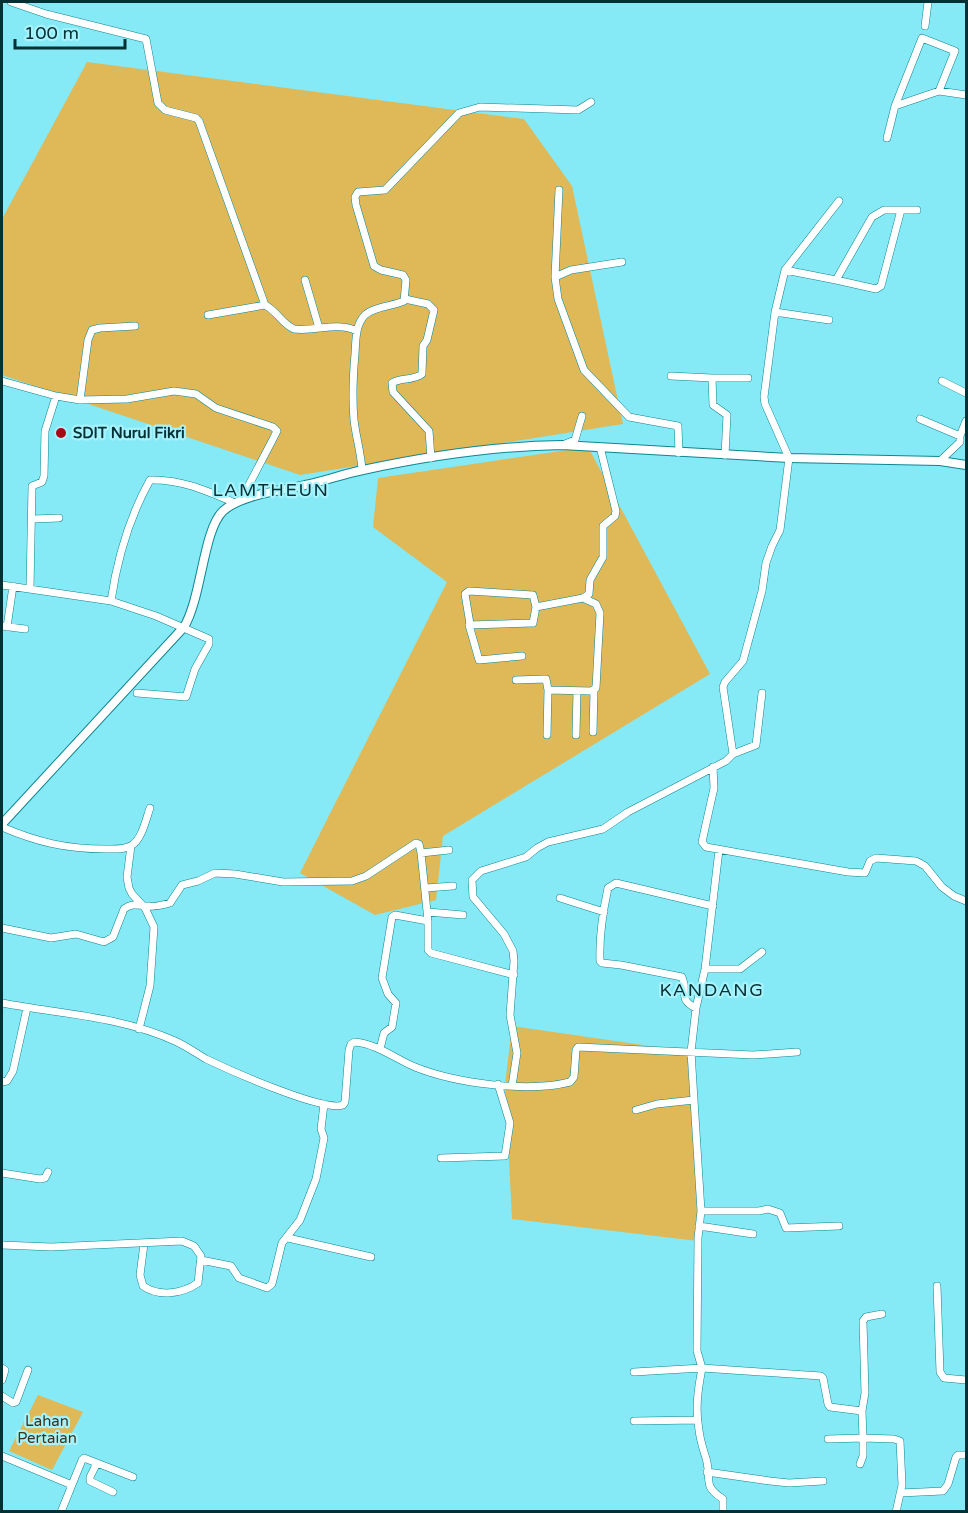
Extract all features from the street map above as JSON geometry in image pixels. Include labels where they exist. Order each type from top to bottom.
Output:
[{"type":"street","points":[[11,2],[46,14],[146,39],[158,103],[165,110],[196,118],[199,121],[265,305]]},
{"type":"street","points":[[925,26],[928,2]]},
{"type":"street","points":[[887,138],[895,106],[922,38],[955,51],[939,91]]},
{"type":"street","points":[[895,106],[939,91],[966,95]]},
{"type":"street","points":[[405,299],[405,276],[381,270],[372,264],[356,206],[355,197],[358,192],[385,190],[459,113],[480,107],[578,110],[591,102]]},
{"type":"street","points":[[559,190],[555,277],[558,299],[584,370],[629,417],[678,426],[679,453]]},
{"type":"street","points":[[733,754],[723,685],[741,665],[746,652],[762,591],[766,563],[780,530],[789,458],[764,397],[775,312],[785,270],[839,201]]},
{"type":"street","points":[[836,280],[872,217],[884,210],[917,210]]},
{"type":"street","points":[[785,270],[876,289],[881,286],[901,210]]},
{"type":"street","points":[[555,277],[571,270],[622,262]]},
{"type":"street","points":[[305,280],[320,328]]},
{"type":"street","points":[[362,470],[352,385],[357,331],[360,321],[367,313],[391,307],[405,299],[428,304],[434,310],[428,340],[423,346],[422,374],[418,377],[392,382],[393,392],[429,431],[431,458]]},
{"type":"street","points":[[208,315],[265,305],[290,328],[298,330],[347,327],[357,331]]},
{"type":"street","points":[[775,312],[829,320]]},
{"type":"street","points":[[80,400],[88,340],[92,330],[135,326]]},
{"type":"street","points":[[671,376],[748,378]]},
{"type":"street","points":[[712,378],[712,405],[727,416],[725,455]]},
{"type":"street","points":[[2,381],[80,400],[127,399],[181,392],[196,394],[216,408],[273,428],[276,431],[273,439],[238,501]]},
{"type":"street","points":[[942,381],[966,393]]},
{"type":"street","points":[[30,589],[32,486],[42,482],[44,476],[45,431],[56,396]]},
{"type":"street","points":[[562,445],[575,440],[582,416]]},
{"type":"street","points":[[920,418],[960,436]]},
{"type":"street","points":[[940,461],[960,442],[966,421]]},
{"type":"street","points":[[131,846],[122,849],[81,849],[28,838],[2,826],[184,627],[194,607],[214,526],[223,511],[238,501],[362,470],[431,458],[526,446],[562,445],[789,458],[940,461],[966,465]]},
{"type":"street","points":[[536,607],[583,598],[589,594],[590,580],[603,557],[603,526],[616,514],[600,447]]},
{"type":"street","points":[[111,601],[119,559],[142,495],[150,480],[169,479],[238,501]]},
{"type":"street","points":[[33,519],[59,518]]},
{"type":"street","points":[[2,585],[111,601],[207,637],[210,641],[195,669],[186,698],[137,693]]},
{"type":"street","points":[[13,586],[4,627],[25,629]]},
{"type":"street","points":[[470,624],[533,623],[536,607],[533,595],[469,591],[465,594],[470,624],[479,660],[522,656]]},
{"type":"street","points":[[583,598],[596,604],[600,613],[593,732]]},
{"type":"street","points":[[516,680],[546,679],[548,690],[546,735]]},
{"type":"street","points":[[548,690],[594,690]]},
{"type":"street","points":[[576,735],[577,691]]},
{"type":"street","points":[[512,1086],[517,1053],[510,1015],[514,961],[510,942],[472,897],[471,885],[474,876],[481,871],[526,857],[548,842],[603,829],[628,812],[730,759],[733,754],[756,745],[762,693]]},
{"type":"street","points":[[713,767],[714,788],[702,842],[706,846],[718,850],[862,873],[867,871],[870,861],[876,858],[910,860],[921,863],[942,887],[954,896],[966,900]]},
{"type":"street","points":[[139,1029],[150,986],[154,927],[129,888],[127,877],[131,846],[140,834],[150,808]]},
{"type":"street","points":[[2,928],[51,938],[75,934],[104,942],[113,937],[124,909],[131,904],[150,906],[170,903],[182,885],[215,873],[283,882],[359,880],[416,843],[419,844],[426,888],[427,946],[431,952],[513,975]]},
{"type":"street","points":[[421,854],[449,850]]},
{"type":"street","points":[[718,850],[705,969],[696,1008],[691,1052],[701,1211],[696,1329],[697,1351],[702,1368],[697,1392],[698,1420],[709,1486],[712,1492],[723,1498],[723,1512]]},
{"type":"street","points":[[696,1008],[688,1005],[684,999],[682,977],[600,961],[599,946],[608,888],[616,884],[713,906]]},
{"type":"street","points":[[426,888],[453,886]]},
{"type":"street","points":[[560,898],[604,912]]},
{"type":"street","points":[[428,912],[463,915]]},
{"type":"street","points":[[380,1049],[384,1033],[392,1027],[396,1003],[388,994],[382,978],[392,916],[428,921]]},
{"type":"street","points":[[705,969],[740,969],[762,952]]},
{"type":"street","points":[[2,1003],[91,1017],[139,1029],[173,1040],[242,1075],[324,1104],[339,1107],[344,1104],[351,1044],[358,1042],[440,1075],[512,1086],[570,1082],[574,1077],[578,1047],[753,1055],[797,1052]]},
{"type":"street","points":[[2,1082],[7,1081],[13,1071],[27,1008]]},
{"type":"street","points":[[441,1158],[506,1156],[510,1124],[498,1084]]},
{"type":"street","points":[[636,1110],[657,1104],[694,1100]]},
{"type":"street","points":[[201,1260],[231,1266],[239,1278],[267,1288],[272,1284],[282,1243],[300,1220],[316,1179],[324,1138],[321,1129],[324,1104]]},
{"type":"street","points":[[2,1173],[40,1179],[45,1178],[48,1172]]},
{"type":"street","points":[[701,1211],[759,1212],[768,1209],[780,1213],[786,1228],[839,1226]]},
{"type":"street","points":[[699,1226],[753,1234]]},
{"type":"street","points":[[288,1238],[371,1257]]},
{"type":"street","points":[[2,1245],[51,1247],[182,1241],[194,1246],[200,1255],[198,1282],[168,1294],[150,1291],[143,1286],[140,1275],[144,1244]]},
{"type":"street","points":[[937,1286],[940,1372],[944,1378],[966,1380]]},
{"type":"street","points":[[860,1464],[863,1456],[862,1410],[865,1393],[862,1321],[866,1317],[882,1314]]},
{"type":"street","points":[[2,1368],[5,1373],[2,1380]]},
{"type":"street","points":[[634,1372],[702,1368],[819,1375],[823,1378],[830,1407],[862,1410]]},
{"type":"street","points":[[2,1396],[13,1403],[16,1402],[28,1370]]},
{"type":"street","points":[[634,1421],[698,1420]]},
{"type":"street","points":[[828,1438],[900,1441],[902,1485],[896,1512]]},
{"type":"street","points":[[900,1493],[943,1491],[948,1484],[956,1457],[966,1455]]},
{"type":"street","points":[[2,1456],[72,1485]]},
{"type":"street","points":[[61,1512],[82,1460],[88,1459],[133,1477]]},
{"type":"street","points":[[97,1463],[90,1481],[113,1492]]},
{"type":"street","points":[[707,1472],[789,1483],[823,1481]]},
{"type":"green space","points":[[87,62],[524,119],[572,186],[623,424],[300,475],[2,375],[2,219]]},
{"type":"green space","points":[[588,447],[710,674],[443,836],[436,900],[375,915],[300,873],[447,582],[373,527],[378,478]]},
{"type":"green space","points":[[512,1026],[691,1052],[698,1241],[512,1219],[505,1085]]},
{"type":"green space","name":"Lahan Pertaian","points":[[38,1395],[83,1412],[52,1470],[9,1451]]},
{"type":"place","name":"SDIT Nurul Fikri","points":[[61,433]]},
{"type":"district","name":"LAMTHEUN","points":[[271,490]]},
{"type":"district","name":"KANDANG","points":[[712,990]]}]
